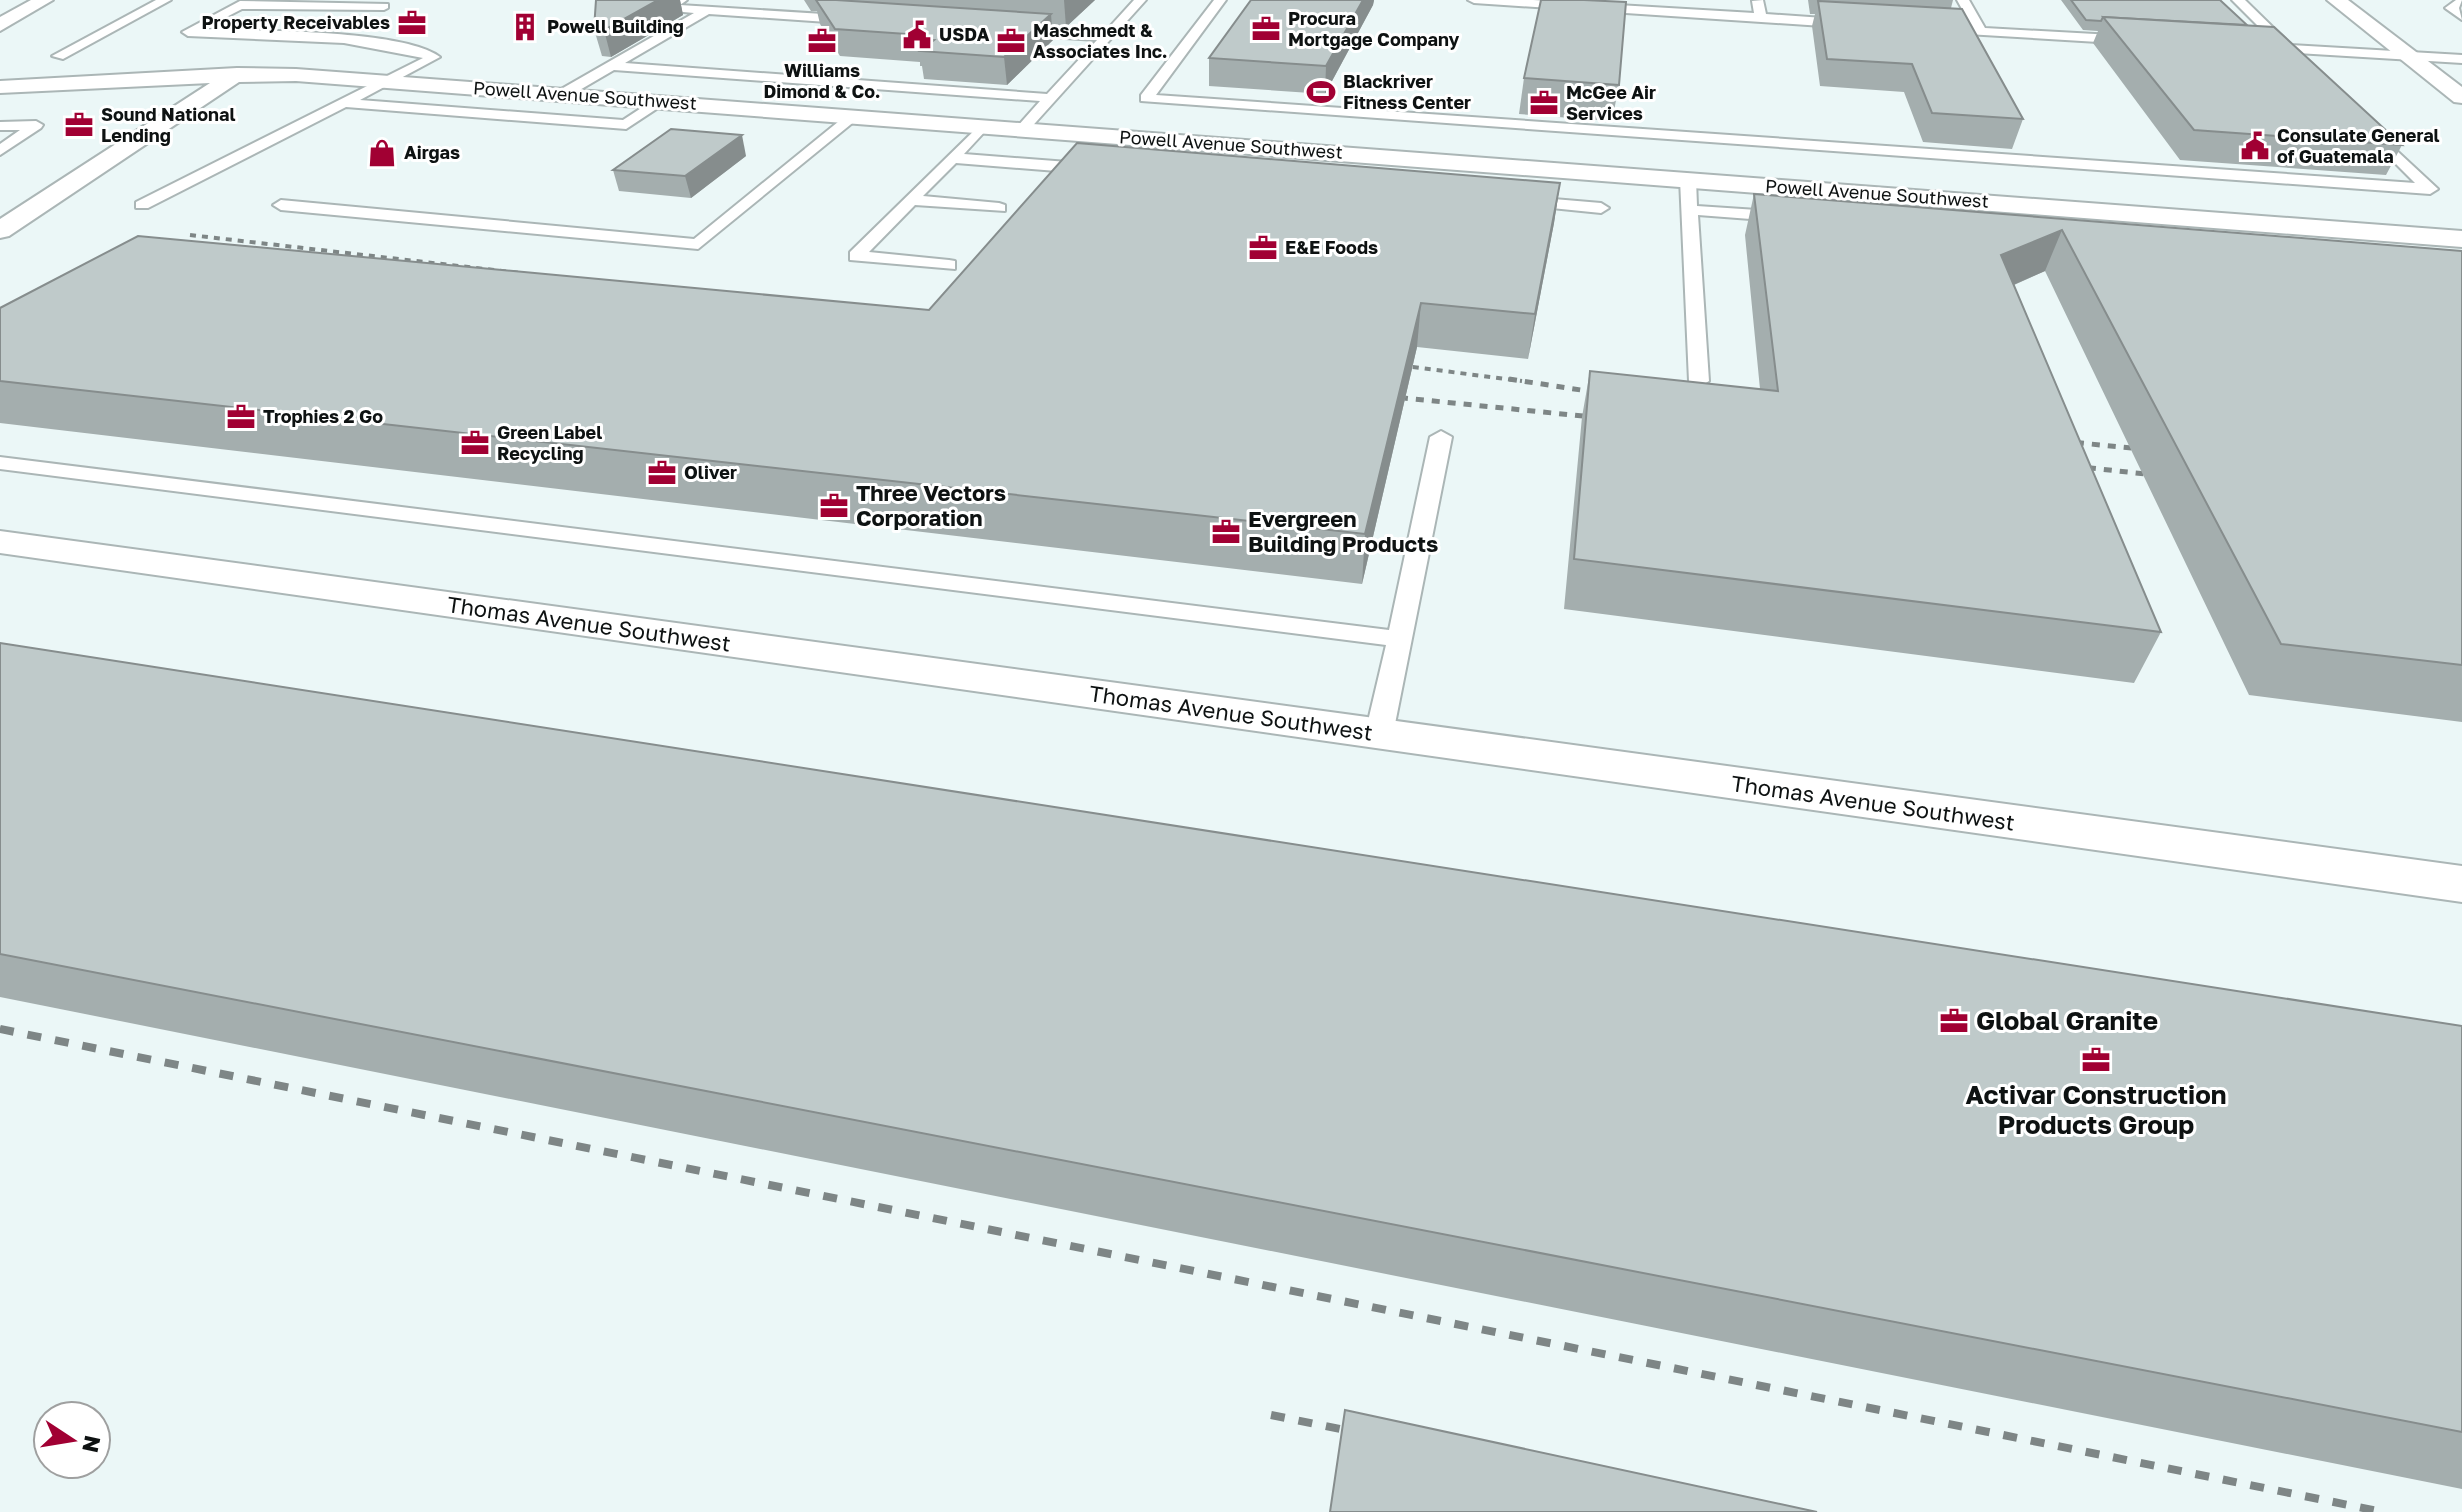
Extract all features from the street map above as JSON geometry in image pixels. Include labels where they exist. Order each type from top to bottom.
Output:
[{"type":"street","points":[[0,25],[44,0]]},
{"type":"street","points":[[2336,0],[2462,97]]},
{"type":"street","points":[[0,230],[237,74]]},
{"type":"street","name":"Powell Avenue Southwest","points":[[0,87],[237,74],[389,81],[1688,179],[1806,204],[2147,215],[2462,239]]},
{"type":"street","name":"Thomas Avenue Southwest","points":[[0,542],[2462,884]]},
{"type":"lane","points":[[58,56],[165,0]]},
{"type":"lane","points":[[681,0],[666,8],[876,22]]},
{"type":"lane","points":[[1022,129],[1140,0]]},
{"type":"lane","points":[[1220,0],[1146,98],[2430,189],[2353,113]]},
{"type":"lane","points":[[1474,0],[1868,25]]},
{"type":"lane","points":[[1758,0],[1761,17]]},
{"type":"lane","points":[[1963,0],[1981,32]]},
{"type":"lane","points":[[2235,1],[2310,70]]},
{"type":"lane","points":[[2462,1],[2451,8],[2462,16]]},
{"type":"lane","points":[[142,205],[434,57],[409,49],[336,41],[188,32],[240,5],[382,2]]},
{"type":"lane","points":[[336,41],[382,2]]},
{"type":"lane","points":[[561,95],[706,11]]},
{"type":"lane","points":[[1925,28],[2153,41]]},
{"type":"lane","points":[[999,30],[1107,37]]},
{"type":"lane","points":[[2258,47],[2462,59]]},
{"type":"lane","points":[[612,66],[1051,98]]},
{"type":"lane","points":[[345,103],[626,125],[660,102]]},
{"type":"lane","points":[[281,205],[698,244],[854,116]]},
{"type":"lane","points":[[0,126],[36,125],[0,151]]},
{"type":"lane","points":[[949,265],[856,256],[983,126]]},
{"type":"lane","points":[[1330,175],[1339,153]]},
{"type":"lane","points":[[952,158],[1107,170]]},
{"type":"lane","points":[[1688,179],[1699,381]]},
{"type":"lane","points":[[911,200],[999,208]]},
{"type":"lane","points":[[1494,200],[1601,208]]},
{"type":"lane","points":[[1690,210],[1806,204]]},
{"type":"lane","points":[[2147,215],[2162,237]]},
{"type":"lane","points":[[2294,226],[2315,249]]},
{"type":"lane","points":[[1379,734],[1441,437]]},
{"type":"lane","points":[[0,463],[1400,639]]},
{"type":"building","points":[[596,0],[658,0],[604,30],[594,29]]},
{"type":"building","points":[[816,0],[1051,14],[1004,57],[920,51],[934,40],[917,39],[922,35],[835,29]]},
{"type":"building","points":[[1251,0],[1363,0],[1326,66],[1209,58]]},
{"type":"building","points":[[1541,0],[1626,2],[1619,85],[1524,78]]},
{"type":"building","points":[[2071,0],[2220,0],[2247,25],[2103,17],[2101,21],[2086,20]]},
{"type":"building","points":[[1818,1],[1962,9],[2023,119],[1932,113],[1912,64],[1827,59]]},
{"type":"building","points":[[2103,17],[2274,27],[2402,145],[2194,130]]},
{"type":"building","points":[[671,129],[742,135],[685,176],[613,170]]},
{"type":"building","points":[[1077,143],[1560,183],[1535,314],[1421,303],[1365,534],[0,381],[0,308],[138,236],[929,310]]},
{"type":"building","points":[[1754,194],[2462,251],[2462,665],[2281,644],[2062,230],[2001,255],[2161,632],[1574,559],[1590,371],[1778,391]]},
{"type":"building","points":[[0,643],[2462,1026],[2462,1432],[0,954]]},
{"type":"building","points":[[1345,1410],[1817,1512],[1330,1512]]},
{"type":"railway","points":[[190,235],[520,273]]},
{"type":"railway","points":[[1389,364],[1522,381]]},
{"type":"railway","points":[[1509,379],[1607,394]]},
{"type":"railway","points":[[1384,396],[1602,418]]},
{"type":"railway","points":[[2060,441],[2152,450]]},
{"type":"railway","points":[[2072,466],[2164,476]]},
{"type":"railway","points":[[8,1031],[0,1029],[2383,1512]]},
{"type":"railway","points":[[1271,1415],[1365,1434]]},
{"type":"place","name":"Property Receivables","points":[[412,23]]},
{"type":"place","name":"Powell Building","points":[[525,27]]},
{"type":"place","name":"Procura Mortgage Company","points":[[1266,29]]},
{"type":"place","name":"USDA","points":[[917,35]]},
{"type":"place","name":"Williams Dimond & Co.","points":[[822,41]]},
{"type":"place","name":"Maschmedt & Associates Inc.","points":[[1011,41]]},
{"type":"place","name":"Blackriver Fitness Center","points":[[1321,92]]},
{"type":"place","name":"McGee Air Services","points":[[1544,103]]},
{"type":"place","name":"Sound National Lending","points":[[79,125]]},
{"type":"place","name":"Consulate General of Guatemala","points":[[2255,146]]},
{"type":"place","name":"Airgas","points":[[382,153]]},
{"type":"place","name":"E&E Foods","points":[[1263,248]]},
{"type":"place","name":"Trophies 2 Go","points":[[241,417]]},
{"type":"place","name":"Green Label Recycling","points":[[475,443]]},
{"type":"place","name":"Oliver","points":[[662,473]]},
{"type":"place","name":"Three Vectors Corporation","points":[[834,506]]},
{"type":"place","name":"Evergreen Building Products","points":[[1226,532]]},
{"type":"place","name":"Global Granite","points":[[1954,1021]]},
{"type":"place","name":"Activar Construction Products Group","points":[[2096,1060]]}]
